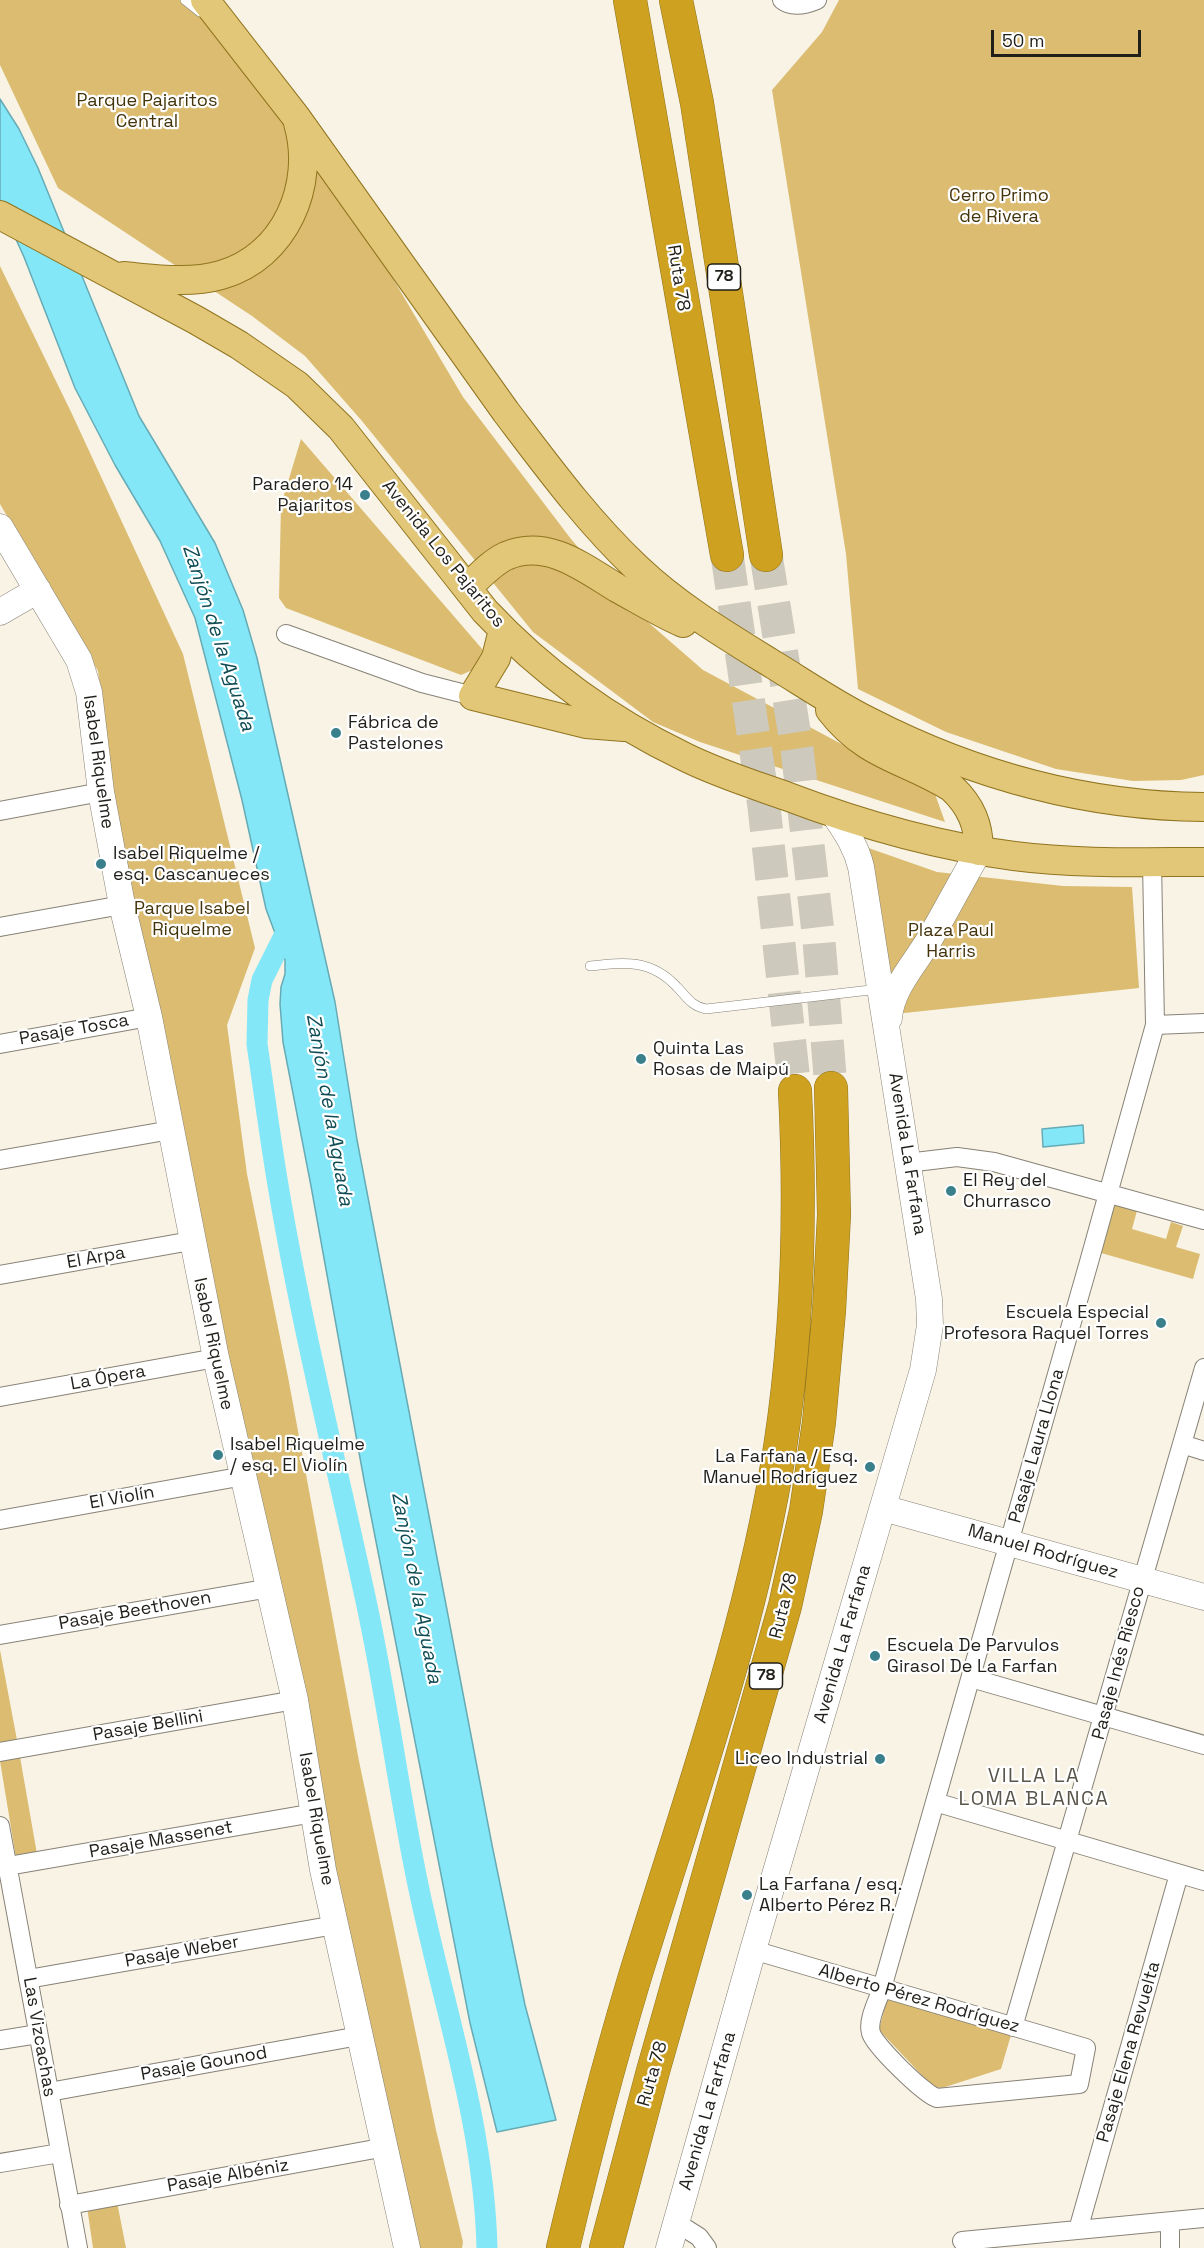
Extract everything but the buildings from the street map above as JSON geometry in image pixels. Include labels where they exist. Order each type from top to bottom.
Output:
[{"type":"highway","name":"Ruta 78","points":[[630,0],[727,555]]},
{"type":"highway","name":"78","points":[[676,0],[697,103],[766,555]]},
{"type":"highway","name":"Ruta 78","points":[[606,2248],[653,2071],[783,1616],[806,1511],[819,1422],[830,1301],[834,1215],[831,1088]]},
{"type":"highway","name":"Ruta 78","points":[[563,2248],[629,1997],[734,1652],[766,1522],[786,1405],[795,1283],[798,1153],[795,1091]]},
{"type":"main road","points":[[205,0],[296,117],[499,403],[573,498],[620,552],[678,604],[819,693],[887,731],[957,760],[1010,780],[1092,798],[1164,806],[1204,807]]},
{"type":"main road","points":[[111,274],[155,279],[204,278],[235,270],[264,253],[283,230],[298,198],[302,182],[303,153],[296,117]]},
{"type":"main road","name":"Avenida Los Pajaritos","points":[[0,215],[239,345],[305,392],[348,435],[467,588],[503,630],[592,704],[629,728],[686,758],[834,814],[920,838],[979,851],[1058,861],[1204,862]]},
{"type":"main road","points":[[467,588],[488,568],[506,556],[520,552],[544,551],[581,564],[678,621],[744,647]]},
{"type":"main road","points":[[503,630],[496,658],[472,696],[586,724],[629,728]]},
{"type":"main road","points":[[819,693],[839,723],[867,746],[942,782],[960,796],[976,823],[979,834],[979,851]]},
{"type":"street","points":[[782,0],[788,5],[817,0]]},
{"type":"street","name":"Isabel Riquelme","points":[[0,527],[79,660],[85,676],[92,708],[101,792],[122,905],[149,1017],[191,1241],[216,1358],[295,1700],[335,1925],[407,2248]]},
{"type":"street","points":[[0,612],[38,590]]},
{"type":"street","points":[[286,634],[422,682],[472,696]]},
{"type":"street","points":[[0,811],[101,792]]},
{"type":"street","name":"Avenida La Farfana","points":[[669,2248],[753,1950],[923,1370],[930,1325],[930,1299],[926,1273],[881,989],[856,850],[834,814]]},
{"type":"street","name":"Avenida La Farfana","points":[[887,1030],[890,1008],[897,990],[929,940],[979,851]]},
{"type":"street","name":"Pasaje Laura Llona","points":[[1086,2048],[1079,2084],[937,2098],[923,2091],[873,2037],[870,2027],[1155,1026],[1152,862]]},
{"type":"street","points":[[0,927],[122,905]]},
{"type":"street","name":"Pasaje Tosca","points":[[0,1044],[149,1017]]},
{"type":"street","points":[[1155,1026],[1204,1023]]},
{"type":"street","points":[[0,1160],[171,1130]]},
{"type":"street","points":[[907,1163],[942,1158],[994,1162],[1204,1220]]},
{"type":"street","name":"El Arpa","points":[[0,1275],[191,1241]]},
{"type":"street","name":"La Ópera","points":[[0,1397],[216,1358]]},
{"type":"street","name":"Pasaje Inés Riesco","points":[[1013,2027],[1105,1717],[1204,1368]]},
{"type":"street","points":[[1182,1444],[1204,1451]]},
{"type":"street","name":"El Violín","points":[[0,1520],[244,1476]]},
{"type":"street","name":"Manuel Rodríguez","points":[[883,1508],[1204,1597]]},
{"type":"street","name":"Pasaje Beethoven","points":[[0,1635],[270,1588]]},
{"type":"street","points":[[971,1678],[1204,1745]]},
{"type":"street","name":"Pasaje Bellini","points":[[0,1752],[295,1700]]},
{"type":"street","points":[[935,1802],[1204,1881]]},
{"type":"street","name":"Pasaje Massenet","points":[[8,1866],[314,1813]]},
{"type":"street","name":"Las Vizcachas","points":[[0,1826],[8,1866],[8,1912],[28,1979],[78,2248]]},
{"type":"street","name":"Pasaje Elena Revuelta","points":[[1078,2230],[1179,1874]]},
{"type":"street","name":"Pasaje Weber","points":[[28,1979],[335,1925]]},
{"type":"street","name":"Alberto Pérez Rodríguez","points":[[753,1950],[1086,2048]]},
{"type":"street","points":[[0,2040],[38,2034]]},
{"type":"street","name":"Pasaje Gounod","points":[[49,2092],[359,2036]]},
{"type":"street","name":"Pasaje Albéniz","points":[[69,2205],[386,2147]]},
{"type":"street","points":[[0,2163],[60,2153]]},
{"type":"street","points":[[962,2241],[1047,2241],[1078,2230],[1204,2218]]},
{"type":"street","points":[[1170,2222],[1170,2248]]},
{"type":"street","points":[[677,2223],[699,2237],[707,2248]]},
{"type":"lane","points":[[185,0],[242,45]]},
{"type":"lane","points":[[590,966],[627,963],[649,967],[665,975],[694,1005],[706,1009],[881,989]]},
{"type":"green space","name":"Parque Pajaritos Central","points":[[0,0],[189,0],[328,169],[463,397],[571,539],[626,603],[703,670],[935,794],[945,822],[700,742],[653,722],[533,632],[362,421],[305,356],[252,316],[58,188],[0,65]]},
{"type":"green space","name":"Cerro Primo de Rivera","points":[[839,0],[1204,0],[1204,775],[1181,780],[1133,781],[1056,769],[946,732],[858,689],[846,554],[772,90],[822,32]]},
{"type":"green space","name":"Parque Isabel Riquelme","points":[[0,266],[72,414],[183,654],[255,948],[227,1025],[247,1174],[288,1377],[359,1761],[436,2130],[463,2242],[462,2248],[417,2248],[368,2040],[274,1557],[185,1161],[113,793],[98,671],[0,504]]},
{"type":"green space","points":[[301,439],[483,650],[477,668],[461,675],[286,608],[279,598],[281,505]]},
{"type":"green space","name":"Plaza Paul Harris","points":[[857,844],[937,872],[1063,886],[1132,887],[1139,988],[895,1014]]},
{"type":"green space","points":[[1116,1200],[1138,1207],[1132,1229],[1166,1239],[1171,1222],[1183,1226],[1176,1247],[1200,1254],[1193,1279],[1101,1253]]},
{"type":"green space","points":[[0,1650],[17,1740],[0,1743]]},
{"type":"green space","points":[[20,1757],[37,1854],[16,1858],[0,1761]]},
{"type":"green space","points":[[887,1999],[1011,2035],[1001,2069],[942,2088],[933,2087],[879,2030]]},
{"type":"green space","points":[[117,2202],[126,2248],[93,2248],[87,2207]]},
{"type":"water","name":"Zanjón de la Aguada","points":[[0,99],[19,129],[38,168],[139,416],[215,543],[243,610],[257,658],[335,1002],[357,1140],[492,1845],[525,2005],[556,2120],[497,2132],[470,2023],[364,1480],[283,1042],[280,1004],[285,960],[266,909],[242,800],[195,618],[160,541],[115,465],[75,388],[24,257],[0,204]]},
{"type":"water","points":[[1083,1125],[1084,1143],[1043,1147],[1042,1129]]},
{"type":"waterway","points":[[293,918],[262,980],[258,1000],[257,1044],[278,1185],[297,1289],[373,1636],[417,1880],[470,2108],[484,2201],[487,2248]]},
{"type":"tunnel","points":[[727,555],[764,807],[795,1091]]},
{"type":"tunnel","points":[[766,555],[797,749],[819,941],[831,1088]]},
{"type":"place","name":"Paradero 14 Pajaritos","points":[[365,495]]},
{"type":"place","name":"Fábrica de Pastelones","points":[[336,733]]},
{"type":"place","name":"Isabel Riquelme / esq. Cascanueces","points":[[101,864]]},
{"type":"place","name":"Quinta Las Rosas de Maipú","points":[[641,1059]]},
{"type":"place","name":"El Rey del Churrasco","points":[[951,1191]]},
{"type":"place","name":"Escuela Especial Profesora Raquel Torres","points":[[1161,1323]]},
{"type":"place","name":"Isabel Riquelme / esq. El Violín","points":[[218,1455]]},
{"type":"place","name":"La Farfana / Esq. Manuel Rodríguez","points":[[870,1467]]},
{"type":"place","name":"Escuela De Parvulos Girasol De La Farfan","points":[[875,1656]]},
{"type":"place","name":"Liceo Industrial","points":[[880,1759]]},
{"type":"place","name":"La Farfana / esq. Alberto Pérez R.","points":[[747,1895]]},
{"type":"district","name":"VILLA LA LOMA BLANCA","points":[[1034,1788]]}]
